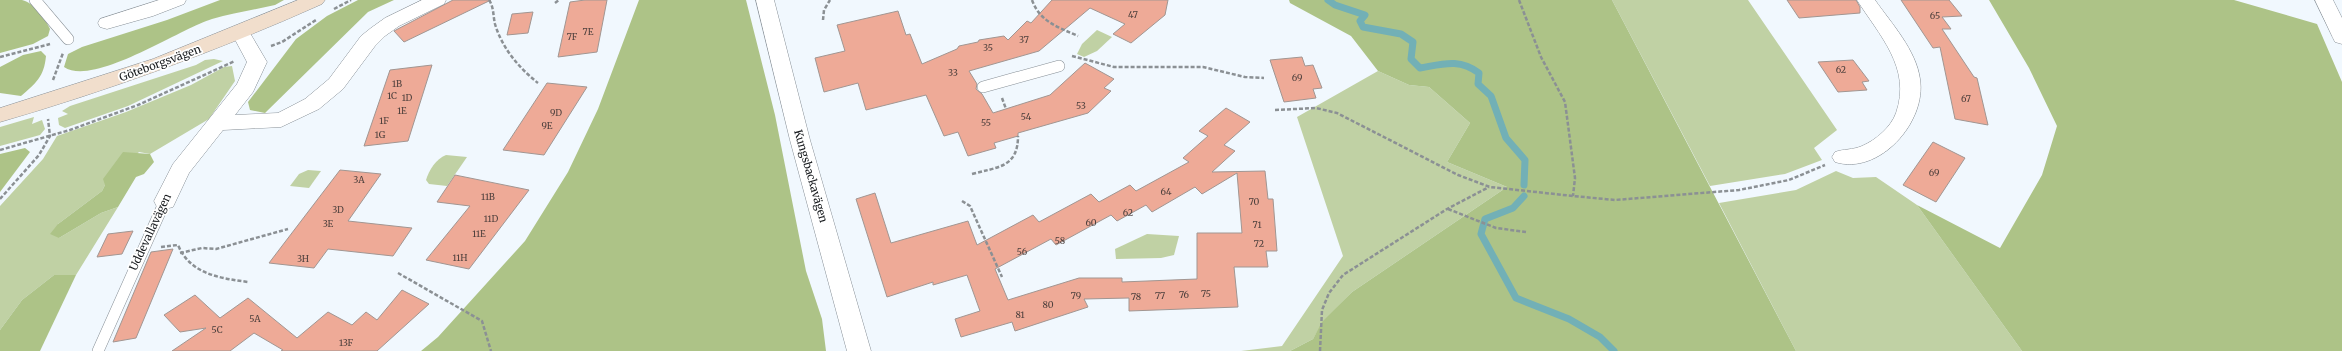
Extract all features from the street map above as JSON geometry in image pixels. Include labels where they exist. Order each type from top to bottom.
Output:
[{"type":"street","points":[[107,23],[146,12],[177,0]]},
{"type":"street","name":"Göteborgsvägen","points":[[0,115],[109,81],[240,32],[315,0]]},
{"type":"street","points":[[218,123],[281,120],[312,104],[336,84],[368,41],[378,32],[392,22],[437,0]]},
{"type":"street","name":"Kungsbackavägen","points":[[765,0],[800,140],[860,351]]},
{"type":"street","points":[[1842,157],[1872,150],[1891,136],[1904,120],[1911,98],[1908,68],[1866,0]]},
{"type":"street","points":[[2324,0],[2342,38]]},
{"type":"street","name":"Uddevallavägen","points":[[165,201],[180,169],[246,87],[257,62],[240,32]]},
{"type":"lane","points":[[35,0],[68,39]]},
{"type":"lane","points":[[983,87],[1059,66]]},
{"type":"lane","name":"Uddevallavägen","points":[[98,351],[115,309],[165,201]]},
{"type":"path","points":[[489,0],[492,3],[493,16],[497,29],[518,66],[538,84]]},
{"type":"path","points":[[555,3],[559,0]]},
{"type":"path","points":[[823,20],[824,10],[830,0]]},
{"type":"path","points":[[1032,0],[1035,12],[1040,18],[1078,36]]},
{"type":"path","points":[[1519,0],[1541,57],[1555,80],[1565,102],[1575,178],[1573,196]]},
{"type":"path","points":[[52,83],[68,39]]},
{"type":"path","points":[[1066,54],[1114,67],[1203,67],[1245,78],[1264,78]]},
{"type":"path","points":[[0,150],[50,136],[138,105],[185,84]]},
{"type":"path","points":[[1275,110],[1316,108],[1337,113],[1375,131],[1458,175],[1490,187],[1615,200],[1739,190],[1789,180],[1842,157]]},
{"type":"path","points":[[0,199],[39,155],[50,136],[48,114]]},
{"type":"path","points":[[972,174],[1008,164],[1016,156],[1019,147],[1018,136]]},
{"type":"path","points":[[1320,351],[1320,319],[1330,288],[1343,275],[1447,209],[1490,187]]},
{"type":"path","points":[[962,201],[970,206],[1002,277]]},
{"type":"path","points":[[1447,209],[1494,228],[1509,232],[1526,232]]},
{"type":"path","points":[[180,253],[202,248],[216,249],[288,229]]},
{"type":"path","points":[[142,250],[178,245],[180,253],[190,263],[214,278],[248,282]]},
{"type":"path","points":[[398,273],[482,321],[491,351]]},
{"type":"green space","points":[[0,0],[22,0],[31,4],[48,25],[50,29],[48,36],[33,44],[0,53]]},
{"type":"green space","points":[[220,0],[284,0],[275,5],[212,19],[115,63],[95,69],[78,71],[64,67],[68,54],[82,47],[167,20]]},
{"type":"green space","points":[[358,0],[394,0],[368,12],[265,113],[250,110],[248,102],[296,39],[327,16]]},
{"type":"green space","points":[[639,0],[746,0],[775,115],[806,271],[822,319],[826,351],[421,351],[438,337],[525,241],[568,172],[598,109]]},
{"type":"green space","points":[[1289,0],[1612,0],[1796,351],[1290,351],[1313,339],[1322,322],[1352,292],[1507,187],[1447,162],[1470,123],[1429,87],[1409,85],[1378,71],[1351,36],[1290,3]]},
{"type":"green space","points":[[1612,0],[1748,0],[1837,130],[1814,148],[1822,160],[1785,174],[1710,186]]},
{"type":"green space","points":[[1989,0],[2234,0],[2317,24],[2342,82],[2342,351],[2022,351],[1917,205],[2000,248],[2042,175],[2057,126],[2029,68]]},
{"type":"green space","points":[[1097,30],[1112,37],[1097,51],[1084,57],[1077,54],[1082,44]]},
{"type":"green space","points":[[41,51],[46,56],[45,63],[41,74],[35,83],[21,96],[0,93],[0,67],[23,55]]},
{"type":"green space","points":[[214,59],[223,61],[128,106],[65,128],[59,125],[58,118],[68,114],[62,111],[70,106],[196,65],[205,60]]},
{"type":"green space","points":[[232,66],[235,81],[209,119],[150,154],[139,152],[105,185],[102,191],[58,224],[59,238],[101,213],[118,207],[76,275],[54,275],[22,300],[0,330],[0,206],[43,159],[57,136],[126,112],[191,85],[224,67]]},
{"type":"green space","points":[[1378,71],[1409,85],[1429,87],[1470,123],[1447,162],[1507,187],[1352,292],[1323,322],[1313,339],[1290,351],[1241,351],[1282,346],[1343,256],[1297,117]]},
{"type":"green space","points":[[34,117],[32,124],[42,120],[45,129],[40,135],[0,146],[0,127]]},
{"type":"green space","points":[[25,148],[30,152],[0,192],[0,154]]},
{"type":"green space","points":[[123,152],[150,154],[154,162],[144,174],[136,177],[118,207],[101,213],[59,238],[50,234],[58,224],[102,191],[105,185],[103,179]]},
{"type":"green space","points":[[446,155],[467,157],[447,186],[429,184],[426,180],[429,172],[439,159]]},
{"type":"green space","points":[[308,170],[321,171],[309,188],[290,186],[299,174]]},
{"type":"green space","points":[[1836,171],[1853,178],[1876,177],[1917,205],[2022,351],[1796,351],[1719,203],[1796,190]]},
{"type":"green space","points":[[1147,234],[1179,236],[1174,255],[1161,258],[1116,259],[1115,249]]},
{"type":"green space","points":[[54,275],[76,275],[40,351],[0,351],[0,330],[22,300]]},
{"type":"building","points":[[453,0],[491,0],[404,42],[394,31]]},
{"type":"building","points":[[607,0],[597,52],[558,57],[570,2]]},
{"type":"building","points":[[1052,0],[1168,0],[1165,15],[1131,43],[1113,34],[1125,24],[1090,8],[1039,51],[969,71],[977,84],[976,89],[982,94],[993,113],[1050,95],[1085,63],[1114,79],[1104,88],[1111,91],[1088,113],[1018,133],[1018,136],[994,143],[996,148],[968,156],[958,132],[944,136],[926,95],[866,110],[858,83],[824,92],[815,58],[845,51],[837,25],[898,11],[906,35],[910,34],[922,64],[957,49],[959,46],[978,42],[979,40],[1004,36],[1008,40],[1027,21],[1031,23]]},
{"type":"building","points":[[1787,0],[1856,0],[1860,7],[1860,13],[1799,18]]},
{"type":"building","points":[[1901,0],[1949,0],[1962,16],[1942,17],[1951,29],[1942,29],[1974,77],[1977,78],[1988,125],[1955,119],[1940,47],[1933,48]]},
{"type":"building","points":[[533,12],[528,33],[507,35],[512,14]]},
{"type":"building","points":[[1302,57],[1305,66],[1313,65],[1322,88],[1313,89],[1316,98],[1284,102],[1270,60]]},
{"type":"building","points":[[1853,60],[1869,81],[1862,82],[1867,90],[1838,92],[1818,62]]},
{"type":"building","points":[[432,65],[408,141],[364,146],[390,70]]},
{"type":"building","points":[[547,83],[587,87],[544,155],[503,150]]},
{"type":"building","points":[[1226,108],[1250,122],[1224,145],[1235,151],[1212,172],[1265,171],[1268,199],[1273,199],[1277,251],[1266,251],[1268,267],[1234,267],[1238,307],[1129,311],[1129,298],[1084,299],[1088,307],[1015,331],[1012,322],[961,337],[955,319],[980,311],[967,275],[933,285],[933,282],[887,297],[856,199],[875,193],[891,243],[968,221],[977,245],[1033,215],[1039,222],[1091,194],[1099,202],[1130,185],[1136,191],[1189,162],[1183,158],[1208,136],[1199,131]],"holes":[[[1237,173],[1242,233],[1197,233],[1197,279],[1122,282],[1122,278],[1079,278],[1008,300],[995,269],[1051,239],[1056,245],[1111,215],[1117,221],[1146,205],[1152,212],[1195,187],[1202,194]]]},
{"type":"building","points":[[1933,142],[1965,158],[1936,202],[1903,185]]},
{"type":"building","points":[[340,170],[381,174],[348,221],[412,228],[393,256],[328,249],[314,268],[269,263]]},
{"type":"building","points":[[455,175],[529,190],[469,269],[426,260],[470,206],[437,202]]},
{"type":"building","points":[[133,231],[122,254],[97,257],[108,234]]},
{"type":"building","points":[[173,249],[136,338],[113,342],[151,252]]},
{"type":"building","points":[[402,290],[429,304],[377,351],[281,351],[283,350],[254,333],[230,351],[172,351],[206,328],[180,332],[164,315],[195,295],[220,318],[248,298],[297,338],[328,312],[352,325],[366,312],[377,320]]},
{"type":"waterway","points":[[1328,0],[1335,5],[1365,15],[1360,21],[1363,27],[1401,34],[1413,42],[1411,59],[1420,68],[1451,63],[1465,65],[1479,73],[1478,84],[1491,96],[1506,138],[1525,160],[1524,185]]},
{"type":"waterway","points":[[1524,196],[1513,208],[1485,219],[1481,234],[1516,298],[1569,319],[1600,337],[1614,351]]}]
